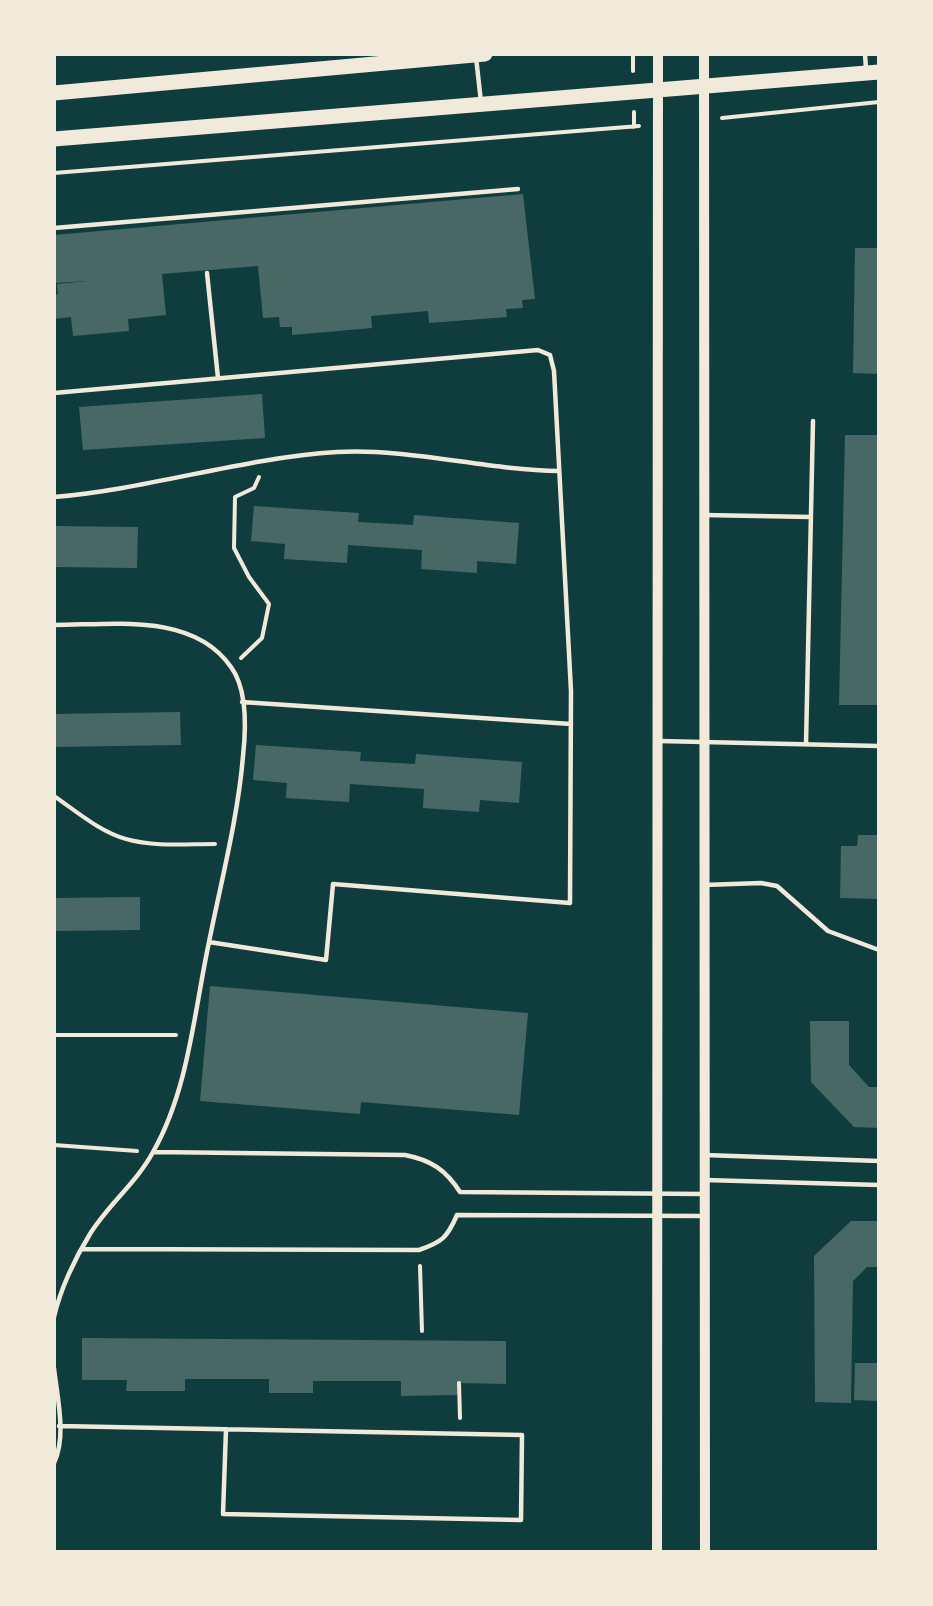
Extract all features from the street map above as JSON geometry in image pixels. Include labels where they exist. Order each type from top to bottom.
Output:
[{"type":"main road","points":[[54,93],[480,54]]},
{"type":"main road","points":[[54,139],[704,88],[873,72]]},
{"type":"street","points":[[657,1552],[658,54]]},
{"type":"street","points":[[704,54],[705,1552]]},
{"type":"lane","points":[[480,54],[481,105]]},
{"type":"lane","points":[[865,54],[873,72]]},
{"type":"lane","points":[[54,228],[201,218],[518,189]]},
{"type":"lane","points":[[207,273],[218,378]]},
{"type":"lane","points":[[54,393],[538,350],[550,356],[554,371],[571,724],[570,903],[333,884],[326,960],[209,942]]},
{"type":"lane","points":[[806,744],[813,421]]},
{"type":"lane","points":[[54,497],[101,493],[268,460],[350,453],[448,460],[515,470],[559,471]]},
{"type":"lane","points":[[704,515],[811,517]]},
{"type":"lane","points":[[54,625],[149,624],[177,630],[208,645],[232,667],[240,688],[243,756],[228,844],[178,1092],[153,1152],[90,1234],[57,1302],[54,1317]]},
{"type":"lane","points":[[242,702],[571,724]]},
{"type":"lane","points":[[659,741],[879,746]]},
{"type":"lane","points":[[704,885],[761,883],[777,886],[828,932],[879,951]]},
{"type":"lane","points":[[153,1152],[405,1155],[434,1164],[448,1174],[460,1192],[705,1194]]},
{"type":"lane","points":[[704,1155],[879,1161]]},
{"type":"lane","points":[[705,1180],[879,1185]]},
{"type":"lane","points":[[82,1249],[419,1250],[437,1244],[449,1233],[457,1215],[705,1216]]},
{"type":"lane","points":[[54,1368],[59,1426],[58,1455],[54,1462]]},
{"type":"lane","points":[[59,1426],[226,1429],[460,1434],[522,1436],[521,1520],[223,1514],[226,1429]]},
{"type":"path","points":[[704,120],[879,102]]},
{"type":"path","points":[[54,173],[659,125]]},
{"type":"path","points":[[232,667],[262,638],[270,604],[249,577],[234,548],[235,497],[254,488],[268,460]]},
{"type":"path","points":[[54,796],[99,827],[124,839],[149,844],[228,844]]},
{"type":"path","points":[[54,1035],[190,1035]]},
{"type":"path","points":[[54,1145],[153,1152]]},
{"type":"path","points":[[419,1250],[422,1331]]},
{"type":"path","points":[[459,1383],[460,1434]]},
{"type":"building","points":[[523,194],[535,299],[522,300],[523,308],[506,309],[507,317],[429,323],[428,311],[371,316],[372,328],[292,335],[292,327],[280,327],[279,317],[263,318],[258,266],[162,274],[166,315],[128,319],[129,331],[73,336],[71,317],[54,319],[54,295],[58,294],[57,284],[88,281],[54,283],[54,235]]},
{"type":"building","points":[[855,248],[879,248],[879,374],[853,373]]},
{"type":"building","points":[[262,394],[265,438],[83,450],[79,407]]},
{"type":"building","points":[[845,435],[879,435],[879,705],[839,705]]},
{"type":"building","points":[[254,506],[359,513],[358,522],[413,525],[414,515],[519,523],[516,564],[477,561],[477,573],[421,569],[422,550],[348,545],[347,563],[284,559],[285,544],[251,541]]},
{"type":"building","points":[[54,526],[138,527],[137,568],[54,567]]},
{"type":"building","points":[[180,712],[181,745],[54,747],[54,714]]},
{"type":"building","points":[[256,745],[361,752],[360,761],[415,764],[416,754],[522,762],[519,803],[480,800],[479,812],[423,808],[424,789],[350,784],[349,802],[286,798],[287,783],[253,780]]},
{"type":"building","points":[[858,835],[879,835],[879,899],[840,898],[841,846],[857,846]]},
{"type":"building","points":[[140,897],[140,930],[54,931],[54,898]]},
{"type":"building","points":[[210,986],[528,1013],[519,1115],[361,1102],[360,1114],[200,1101]]},
{"type":"building","points":[[810,1021],[849,1021],[849,1065],[869,1087],[879,1087],[879,1128],[854,1127],[811,1082]]},
{"type":"building","points":[[851,1221],[879,1221],[879,1267],[867,1267],[853,1281],[851,1403],[815,1402],[814,1256]]},
{"type":"building","points":[[82,1338],[506,1341],[506,1384],[459,1383],[459,1395],[401,1396],[401,1381],[313,1381],[313,1393],[269,1393],[269,1379],[185,1379],[185,1391],[126,1391],[127,1380],[82,1380]]},
{"type":"building","points":[[855,1363],[879,1363],[879,1401],[854,1400]]}]
